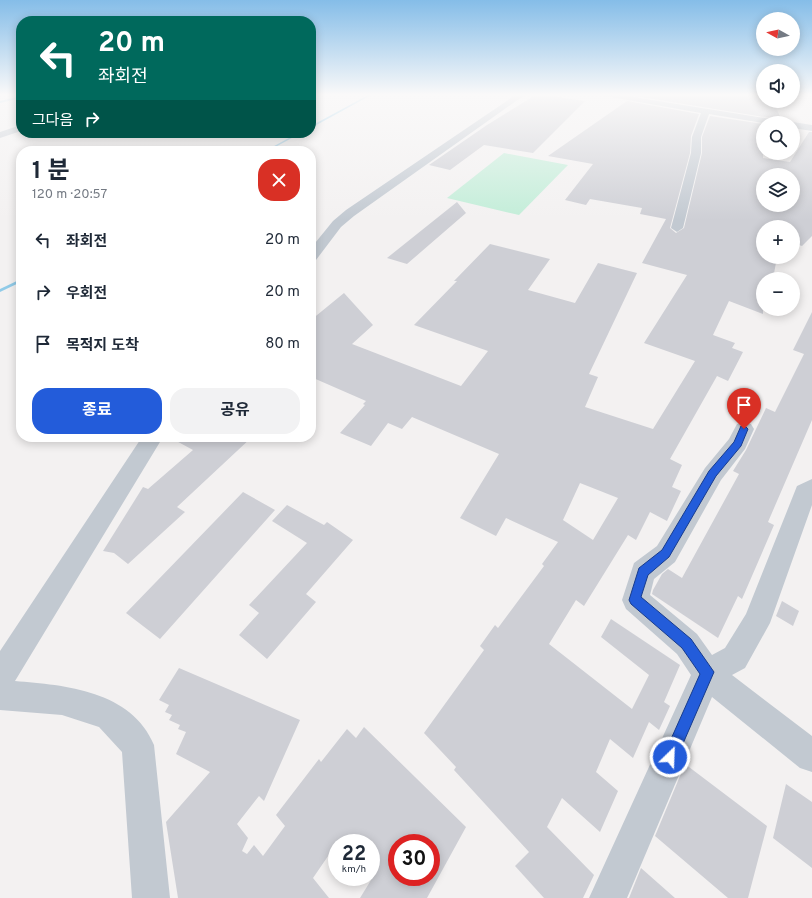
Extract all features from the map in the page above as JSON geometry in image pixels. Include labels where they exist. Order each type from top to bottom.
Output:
[{"type":"street","points":[[316,250],[336,224],[461,136]]},
{"type":"street","points":[[677,228],[696,153],[696,136]]},
{"type":"street","points":[[744,429],[738,443],[713,474],[666,554],[643,572],[635,600],[687,644],[707,672],[733,696],[812,756]]},
{"type":"street","points":[[0,678],[150,442]]},
{"type":"street","points":[[608,898],[707,672],[735,658],[756,623],[805,493],[812,488]]},
{"type":"street","points":[[0,694],[62,700],[109,715],[138,745],[150,898]]},
{"type":"green space","points":[[504,153],[568,165],[519,215],[447,198]]},
{"type":"building","points":[[471,136],[550,136],[533,153],[484,145],[450,170],[429,165]]},
{"type":"building","points":[[577,136],[691,136],[690,153],[670,228],[676,233],[684,228],[702,153],[702,136],[756,136],[756,160],[776,160],[790,162],[791,160],[800,160],[800,146],[807,136],[812,136],[812,236],[802,246],[800,245],[800,220],[756,220],[756,264],[776,264],[774,272],[756,272],[756,311],[729,301],[713,335],[735,343],[732,348],[743,352],[728,381],[717,376],[670,459],[682,465],[672,487],[681,491],[667,521],[650,512],[636,540],[628,535],[584,606],[576,600],[549,644],[632,709],[649,675],[601,637],[611,619],[680,665],[664,702],[670,706],[659,730],[649,722],[633,758],[610,739],[596,772],[618,791],[600,832],[562,798],[547,827],[594,875],[583,898],[544,898],[515,866],[529,852],[454,770],[456,767],[424,733],[484,650],[480,646],[495,625],[498,628],[544,566],[542,564],[558,542],[506,518],[496,536],[460,518],[499,454],[412,417],[402,429],[388,423],[371,446],[340,433],[365,405],[363,404],[366,401],[316,379],[316,316],[344,293],[373,325],[352,344],[461,386],[488,351],[414,325],[457,281],[454,281],[490,244],[550,259],[528,290],[575,303],[598,263],[637,273],[589,374],[598,377],[585,407],[653,429],[695,361],[644,343],[687,275],[642,263],[666,219],[640,214],[642,208],[590,199],[586,205],[565,200],[593,164],[548,156]],"holes":[[[580,483],[618,498],[593,540],[563,520]]]},
{"type":"building","points":[[457,202],[466,213],[407,264],[387,258]]},
{"type":"building","points":[[812,312],[812,420],[768,522],[774,525],[742,599],[738,596],[718,638],[652,594],[653,590],[662,574],[668,569],[682,578],[739,474],[733,471],[746,450],[766,408],[775,412],[804,354],[793,350]]},
{"type":"building","points":[[178,442],[247,442],[177,507],[185,512],[128,564],[114,553],[103,551],[143,487],[148,489],[193,450]]},
{"type":"building","points":[[243,492],[275,510],[160,639],[126,613]]},
{"type":"building","points":[[287,505],[324,525],[327,522],[353,540],[306,594],[316,602],[267,659],[239,635],[259,613],[249,605],[307,543],[272,521]]},
{"type":"building","points":[[782,601],[799,611],[793,626],[776,616]]},
{"type":"building","points":[[179,668],[300,720],[264,801],[259,796],[237,824],[248,838],[242,851],[247,854],[254,845],[263,856],[285,826],[276,815],[319,759],[321,762],[347,729],[356,738],[364,727],[466,827],[440,874],[440,834],[388,834],[388,886],[434,886],[427,898],[360,898],[367,886],[380,886],[380,834],[328,834],[328,856],[313,878],[329,898],[178,898],[166,822],[210,772],[176,754],[186,732],[178,729],[180,725],[169,720],[172,715],[165,712],[169,705],[159,700]]},
{"type":"building","points":[[685,764],[767,826],[748,898],[728,898],[655,836]]},
{"type":"building","points":[[786,784],[812,802],[812,868],[773,838]]},
{"type":"building","points":[[641,868],[675,898],[629,898]]},
{"type":"waterway","points":[[275,146],[291,138]]},
{"type":"waterway","points":[[0,291],[16,283]]},
{"type":"route","points":[[670,757],[707,672],[687,644],[635,600],[643,572],[666,554],[713,474],[738,443],[744,429]]}]
